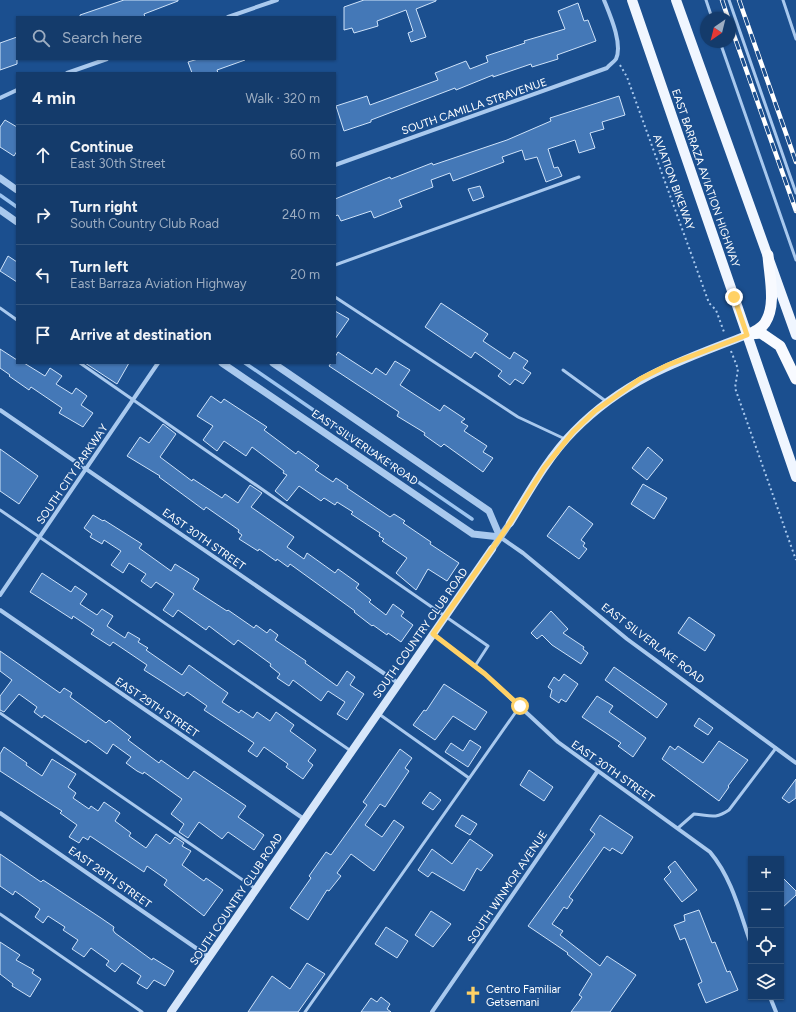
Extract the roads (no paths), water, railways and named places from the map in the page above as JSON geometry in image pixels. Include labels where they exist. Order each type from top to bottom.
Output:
[{"type":"highway","points":[[747,335],[758,330],[765,323],[770,304],[768,255]]},
{"type":"highway","points":[[747,335],[761,333],[780,346],[796,379]]},
{"type":"main road","name":"EAST BARRAZA AVIATION HIGHWAY","points":[[632,0],[796,477]]},
{"type":"main road","points":[[676,0],[796,335]]},
{"type":"main road","name":"SOUTH COUNTRY CLUB ROAD","points":[[510,523],[544,468],[566,440],[578,426],[607,402],[640,379],[668,365],[747,335]]},
{"type":"main road","name":"SOUTH COUNTRY CLUB ROAD","points":[[171,1012],[492,549]]},
{"type":"street","points":[[231,16],[277,0]]},
{"type":"street","name":"SOUTH CAMILLA STRAVENUE","points":[[336,165],[606,68],[616,59],[618,46],[615,30],[604,0]]},
{"type":"street","points":[[70,72],[104,60]]},
{"type":"street","points":[[0,98],[16,90]]},
{"type":"street","points":[[0,178],[16,189]]},
{"type":"street","points":[[0,210],[16,221]]},
{"type":"street","name":"SOUTH CITY PARKWAY","points":[[0,595],[157,364]]},
{"type":"street","name":"EAST SILVERLAKE ROAD","points":[[223,364],[473,534],[500,537],[526,555],[627,639],[796,763]]},
{"type":"street","name":"EAST SILVERLAKE ROAD","points":[[274,364],[489,511],[500,537]]},
{"type":"street","name":"EAST 30TH STREET","points":[[0,410],[398,683]]},
{"type":"street","name":"SOUTH COUNTRY CLUB ROAD","points":[[492,549],[510,523]]},
{"type":"street","name":"EAST 29TH STREET","points":[[0,610],[304,819]]},
{"type":"street","name":"EAST 30TH STREET","points":[[433,634],[474,666],[520,706],[558,742],[597,772],[710,852],[720,863],[727,878],[748,936]]},
{"type":"street","name":"SOUTH WINMOR AVENUE","points":[[432,1012],[597,772]]},
{"type":"street","name":"EAST 28TH STREET","points":[[0,813],[210,957]]},
{"type":"street","points":[[771,1000],[776,1012]]},
{"type":"lane","points":[[706,0],[710,12]]},
{"type":"lane","points":[[729,0],[796,193]]},
{"type":"lane","points":[[782,0],[796,39]]},
{"type":"lane","points":[[722,48],[796,260]]},
{"type":"lane","points":[[336,265],[579,177]]},
{"type":"lane","points":[[336,298],[518,417],[566,440]]},
{"type":"lane","points":[[0,308],[16,319]]},
{"type":"lane","points":[[81,364],[488,646],[474,666]]},
{"type":"lane","points":[[562,370],[607,402]]},
{"type":"lane","points":[[0,510],[351,751]]},
{"type":"lane","points":[[306,1012],[520,706]]},
{"type":"lane","points":[[0,713],[256,889]]},
{"type":"lane","points":[[378,713],[469,778]]},
{"type":"lane","points":[[678,828],[694,814],[713,817],[720,816],[729,810],[776,748]]},
{"type":"lane","points":[[0,914],[142,1012]]},
{"type":"waterway","points":[[0,195],[16,206]]},
{"type":"waterway","points":[[246,364],[472,519]]},
{"type":"railway","points":[[722,0],[726,12]]},
{"type":"railway","points":[[739,0],[796,162]]},
{"type":"railway","points":[[736,41],[796,211]]},
{"type":"place","name":"Centro Familiar Getsemani","points":[[473,995]]}]
